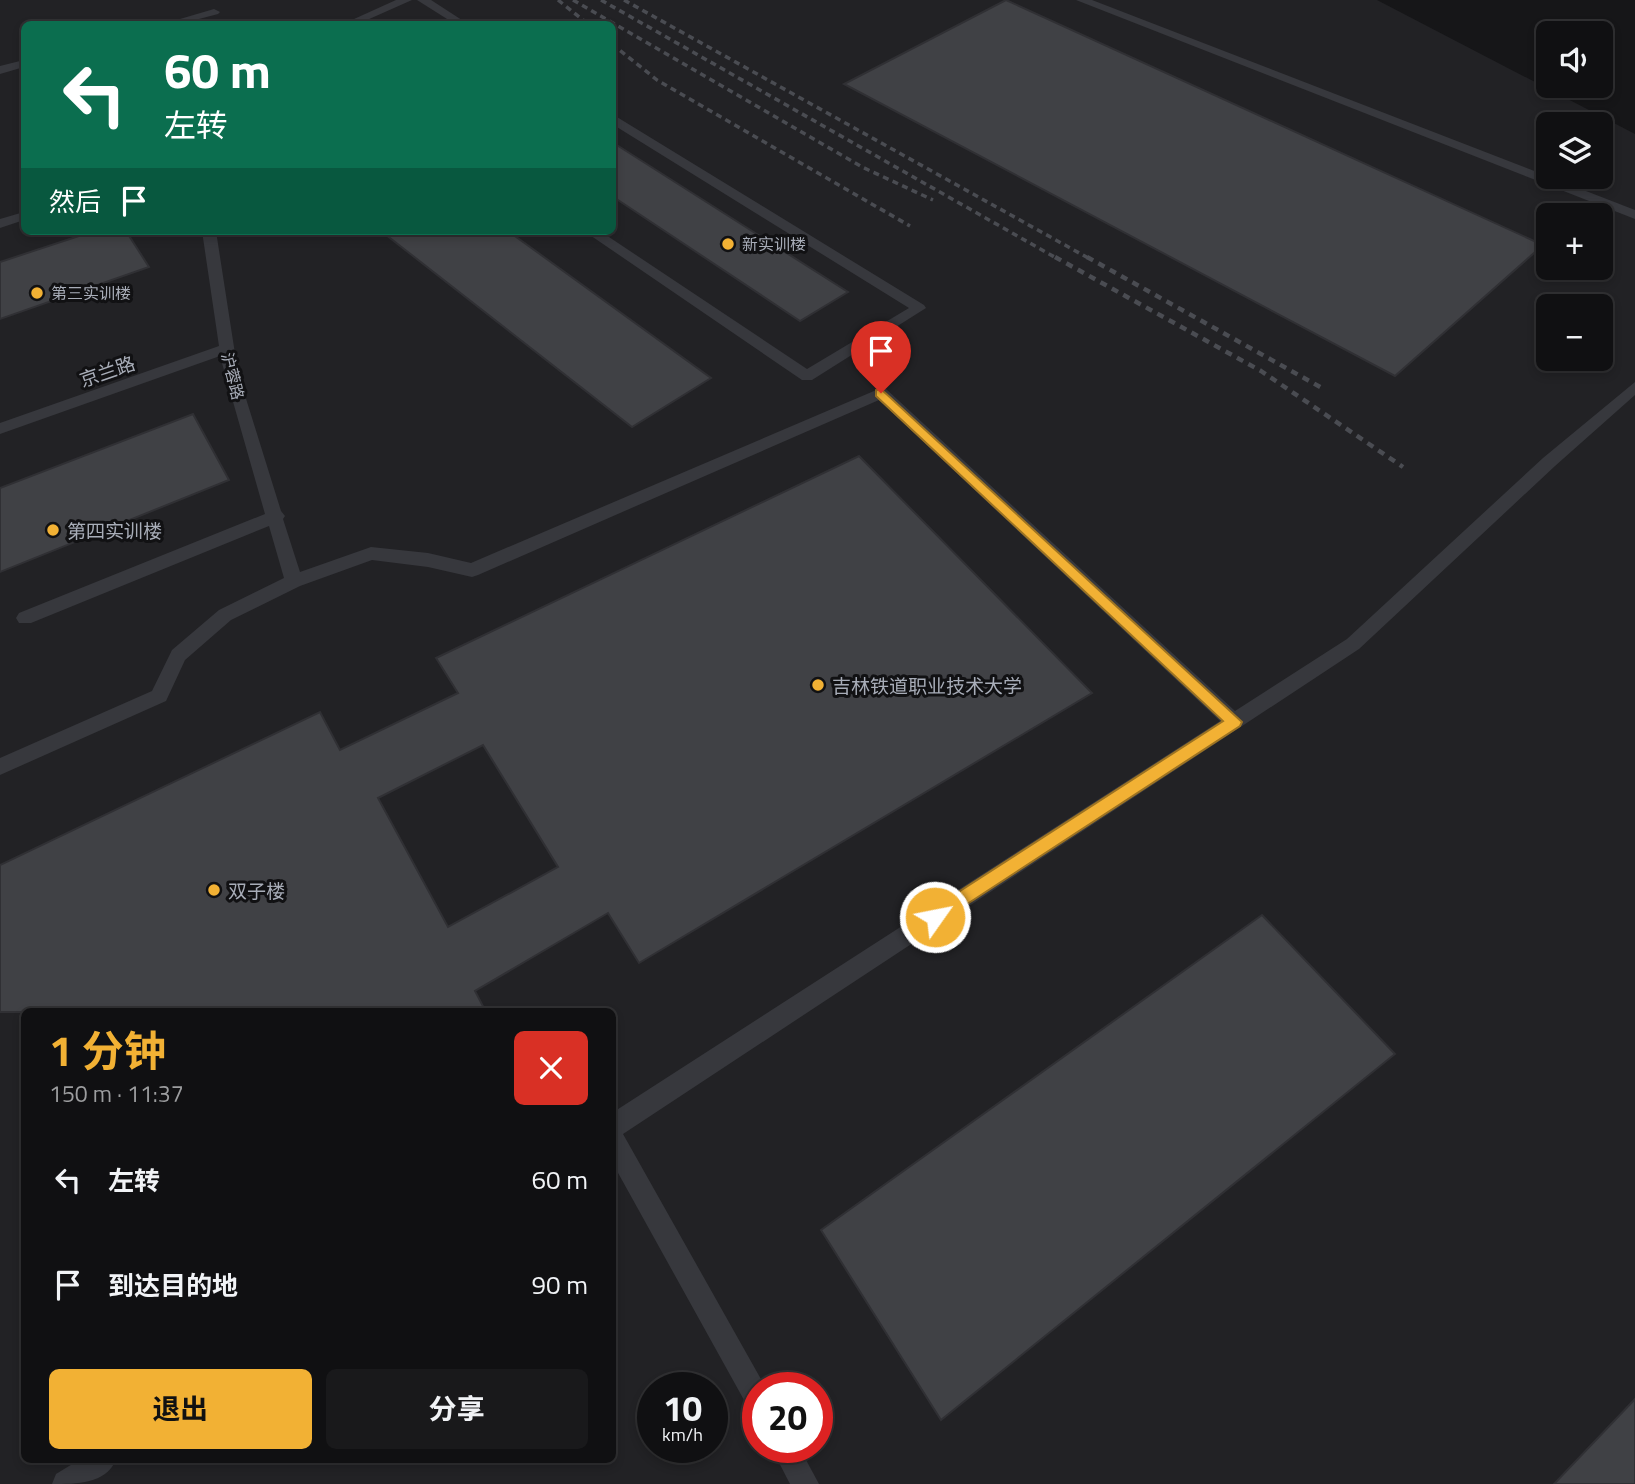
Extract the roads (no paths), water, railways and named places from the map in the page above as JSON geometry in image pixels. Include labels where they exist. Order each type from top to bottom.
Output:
[{"type":"lane","points":[[206,21],[227,0]]},
{"type":"lane","points":[[356,21],[406,0]]},
{"type":"lane","points":[[423,0],[457,21]]},
{"type":"lane","points":[[1082,0],[1635,215]]},
{"type":"lane","points":[[180,21],[214,12]]},
{"type":"lane","points":[[0,70],[21,65]]},
{"type":"lane","points":[[597,235],[807,376],[919,308],[616,120]]},
{"type":"lane","points":[[0,224],[21,217]]},
{"type":"lane","name":"沪蓉路","points":[[210,235],[230,373],[277,516],[294,581]]},
{"type":"lane","name":"京兰路","points":[[0,429],[226,349]]},
{"type":"lane","points":[[616,1124],[1353,644],[1549,462],[1635,387]]},
{"type":"lane","points":[[0,766],[159,696],[178,654],[187,646],[225,615],[294,581],[371,553],[428,560],[472,570],[881,393],[1234,722]]},
{"type":"lane","points":[[26,618],[277,516]]},
{"type":"lane","points":[[616,1145],[743,1372]]},
{"type":"lane","points":[[66,1484],[98,1463]]},
{"type":"lane","points":[[793,1463],[805,1484]]},
{"type":"railway","points":[[558,0],[584,21]]},
{"type":"railway","points":[[573,0],[609,21]]},
{"type":"railway","points":[[601,0],[1058,259]]},
{"type":"railway","points":[[624,0],[1090,259]]},
{"type":"railway","points":[[616,25],[862,167],[933,200]]},
{"type":"railway","points":[[616,47],[657,80],[910,226]]},
{"type":"railway","points":[[1055,257],[1261,371],[1403,467]]},
{"type":"railway","points":[[1087,257],[1322,388]]},
{"type":"place","name":"新实训楼","points":[[728,244]]},
{"type":"place","name":"第三实训楼","points":[[37,293]]},
{"type":"place","name":"第四实训楼","points":[[53,530]]},
{"type":"place","name":"吉林铁道职业技术大学","points":[[818,685]]},
{"type":"place","name":"双子楼","points":[[214,890]]}]
